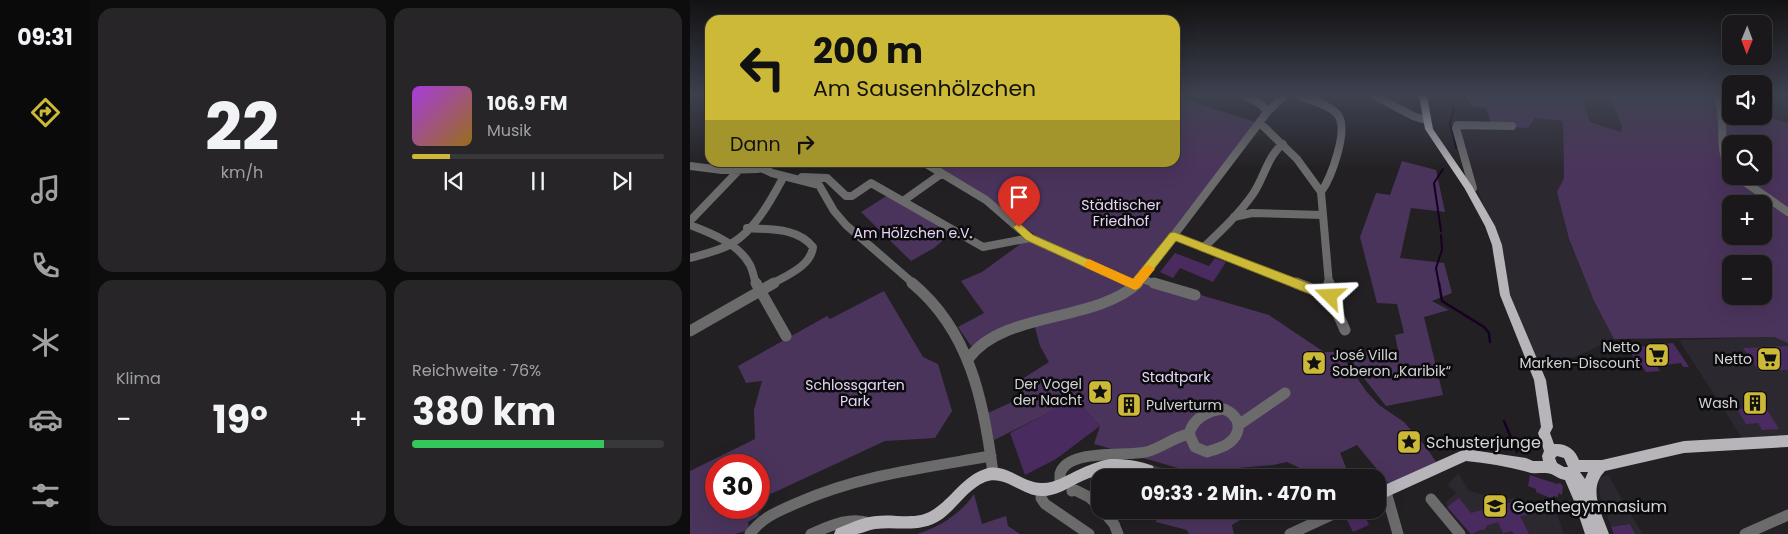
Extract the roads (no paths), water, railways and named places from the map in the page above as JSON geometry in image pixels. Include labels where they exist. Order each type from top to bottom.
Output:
[{"type":"main road","points":[[1426,121],[1434,137],[1486,216],[1497,245],[1505,295],[1540,380],[1547,427],[1544,432],[1558,472],[1571,468],[1607,465],[1679,448],[1788,440]]},
{"type":"main road","points":[[1386,491],[1465,455],[1533,466],[1553,457]]},
{"type":"main road","points":[[1553,457],[1571,468],[1591,502],[1602,534]]},
{"type":"main road","points":[[1094,469],[1111,464],[1143,469]]},
{"type":"main road","points":[[1591,502],[1589,484],[1594,474],[1607,465]]},
{"type":"main road","points":[[1571,468],[1575,488],[1592,534]]},
{"type":"main road","points":[[841,534],[870,523],[912,523],[928,519],[946,508],[976,480],[994,473],[1006,475],[1024,487],[1042,490],[1060,486],[1091,470]]},
{"type":"street","points":[[1321,192],[1329,180],[1343,132],[1341,121]]},
{"type":"street","points":[[1723,121],[1723,135]]},
{"type":"street","points":[[968,358],[974,350],[1002,334],[1104,302],[1138,282],[1260,123],[1297,159],[1321,192],[1330,296],[1345,330]]},
{"type":"street","points":[[1469,188],[1473,188],[1456,128],[1457,124],[1512,126]]},
{"type":"street","points":[[1204,248],[1234,217],[1264,176],[1277,148],[1283,144]]},
{"type":"street","points":[[690,166],[739,170],[759,169]]},
{"type":"street","points":[[756,167],[819,185],[824,190],[836,214],[849,228],[925,294],[952,328],[968,358],[985,418],[994,473]]},
{"type":"street","points":[[930,167],[992,204],[1030,238],[1138,282],[1195,294]]},
{"type":"street","points":[[690,221],[739,170]]},
{"type":"street","points":[[902,201],[941,174]]},
{"type":"street","points":[[784,176],[827,178],[846,196],[852,196],[871,183],[983,247],[1030,238]]},
{"type":"street","points":[[690,258],[730,244],[747,228],[771,199],[784,176]]},
{"type":"street","points":[[1749,185],[1788,212]]},
{"type":"street","points":[[1234,217],[1252,213],[1323,215]]},
{"type":"street","points":[[690,225],[730,244],[748,262],[758,291],[763,293],[786,336]]},
{"type":"street","points":[[690,331],[810,259],[813,247],[804,237],[792,233],[747,228]]},
{"type":"street","points":[[1174,236],[1330,296]]},
{"type":"street","points":[[1240,424],[1285,393]]},
{"type":"street","points":[[1215,409],[1227,410],[1233,414],[1240,424],[1239,432],[1235,439],[1225,446],[1207,452],[1195,447],[1189,434],[1191,427],[1198,419],[1215,409]]},
{"type":"street","points":[[1060,486],[1060,475],[1069,462],[1096,455],[1147,452],[1189,434]]},
{"type":"street","points":[[750,534],[758,523],[771,515],[830,489],[877,476],[992,456]]},
{"type":"street","points":[[1042,490],[1041,498],[1044,504],[1089,534]]},
{"type":"street","points":[[1072,491],[1075,490],[1081,493],[1091,501]]},
{"type":"street","points":[[1386,498],[1391,505],[1398,534]]},
{"type":"street","points":[[1431,499],[1460,534]]},
{"type":"street","points":[[1745,534],[1788,515]]},
{"type":"street","points":[[811,534],[848,520],[861,519],[870,523]]},
{"type":"street","points":[[1110,519],[1118,534]]},
{"type":"street","points":[[1290,534],[1322,519]]},
{"type":"waterway","points":[[1451,121],[1456,148]]},
{"type":"waterway","points":[[1441,231],[1434,183],[1443,169]]},
{"type":"waterway","points":[[1439,284],[1436,268],[1442,250],[1441,235]]},
{"type":"waterway","points":[[1439,283],[1442,301],[1484,327],[1489,333],[1490,342]]},
{"type":"waterway","points":[[1504,421],[1517,452]]},
{"type":"place","name":"Netto Marken-Discount","points":[[1657,355]]},
{"type":"place","name":"Netto","points":[[1769,359]]},
{"type":"place","name":"José Villa Soberon „Karibik“","points":[[1314,363]]},
{"type":"place","name":"Der Vogel der Nacht","points":[[1100,392]]},
{"type":"place","name":"Wash","points":[[1755,403]]},
{"type":"place","name":"Pulverturm","points":[[1129,405]]},
{"type":"place","name":"Schusterjunge","points":[[1409,442]]},
{"type":"place","name":"Goethegymnasium","points":[[1495,506]]},
{"type":"park label","name":"Städtischer Friedhof","points":[[1121,214]]},
{"type":"park label","name":"Am Hölzchen e.V.","points":[[913,233]]},
{"type":"park label","name":"Stadtpark","points":[[1176,377]]},
{"type":"park label","name":"Schlossgarten Park","points":[[855,394]]}]
